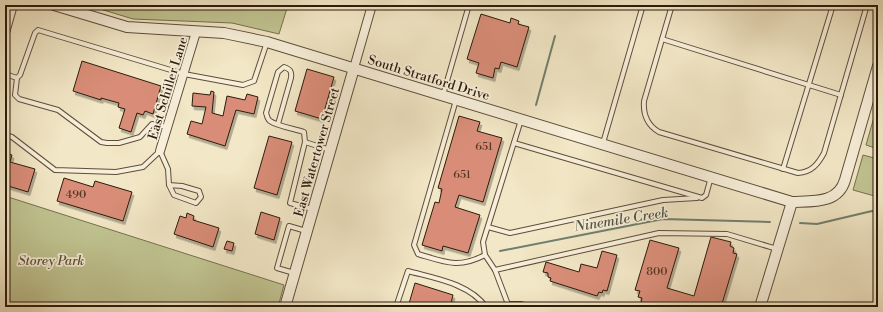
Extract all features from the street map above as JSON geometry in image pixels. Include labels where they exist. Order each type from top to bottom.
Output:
[{"type":"street","points":[[5,33],[7,19],[13,5]]},
{"type":"street","name":"South Stratford Drive","points":[[54,5],[127,27],[224,33],[267,42],[522,118],[792,202]]},
{"type":"street","name":"East Watertower Street","points":[[285,307],[372,5]]},
{"type":"street","name":"East Schiller Lane","points":[[160,151],[196,32]]},
{"type":"street","points":[[760,307],[792,202],[826,200],[840,192],[843,186],[878,66]]},
{"type":"street","points":[[508,307],[521,307]]},
{"type":"lane","points":[[443,95],[469,5]]},
{"type":"lane","points":[[602,144],[643,5]]},
{"type":"lane","points":[[672,5],[644,101],[645,115],[650,125],[660,132],[784,169],[806,172],[820,160],[824,153],[867,5]]},
{"type":"lane","points":[[784,169],[833,5]]},
{"type":"lane","points":[[168,127],[152,124],[140,136],[119,143],[101,142],[58,110],[19,99],[15,95],[17,78],[20,75],[35,32],[38,30],[184,74],[243,85],[254,81],[267,42]]},
{"type":"lane","points":[[662,39],[841,95]]},
{"type":"lane","points":[[278,124],[292,72],[284,67],[278,72],[266,113],[270,121],[278,124],[304,132],[305,142],[290,203],[313,210]]},
{"type":"lane","points":[[5,74],[17,78]]},
{"type":"lane","points":[[456,99],[414,245],[418,254],[446,262],[462,264],[485,254]]},
{"type":"lane","points":[[508,307],[495,270],[485,254],[484,242],[522,118]]},
{"type":"lane","points":[[5,135],[12,137],[55,170],[116,172],[142,167],[160,151],[168,168],[169,185],[174,195],[196,203],[201,197],[199,191],[182,186],[169,185]]},
{"type":"lane","points":[[305,142],[330,150]]},
{"type":"lane","points":[[514,143],[702,198]]},
{"type":"lane","points":[[488,227],[510,233],[663,200],[702,198],[706,195],[712,176]]},
{"type":"lane","points":[[294,273],[277,268],[288,226],[306,231]]},
{"type":"lane","points":[[495,270],[659,233],[727,234],[777,249]]},
{"type":"lane","points":[[396,307],[408,271],[450,282],[470,293],[486,307]]},
{"type":"green space","points":[[87,5],[288,5],[279,34],[232,23],[133,19]]},
{"type":"green space","points":[[878,103],[878,149],[866,145]]},
{"type":"green space","points":[[863,155],[878,159],[878,197],[853,190]]},
{"type":"green space","name":"Storey Park","points":[[5,196],[284,285],[278,307],[5,307]]},
{"type":"building","points":[[481,14],[510,23],[511,18],[519,21],[518,24],[529,27],[517,67],[501,62],[499,69],[495,68],[493,78],[476,73],[479,63],[467,59]]},
{"type":"building","points":[[82,61],[161,86],[153,114],[145,111],[143,115],[137,113],[131,132],[119,128],[125,109],[118,107],[119,103],[101,98],[101,100],[73,91]]},
{"type":"building","points":[[307,69],[334,77],[322,119],[295,111]]},
{"type":"building","points":[[211,91],[214,92],[212,113],[223,116],[227,96],[245,100],[247,94],[258,97],[254,114],[236,110],[225,146],[187,134],[191,121],[202,124],[206,107],[192,106],[193,93],[210,95]]},
{"type":"building","points":[[459,116],[480,122],[477,131],[502,138],[483,202],[459,195],[455,207],[480,215],[468,253],[443,246],[442,251],[422,245],[435,202],[439,203],[442,189],[438,188]]},
{"type":"building","points":[[269,136],[292,142],[277,195],[254,188]]},
{"type":"building","points":[[5,153],[12,155],[10,162],[35,169],[28,192],[5,185]]},
{"type":"building","points":[[64,178],[93,187],[95,181],[132,192],[123,221],[57,201]]},
{"type":"building","points":[[261,212],[280,218],[274,240],[255,234]]},
{"type":"building","points":[[187,213],[194,216],[193,220],[219,228],[213,247],[174,234],[180,216],[186,218]]},
{"type":"building","points":[[711,237],[731,242],[730,246],[734,248],[733,253],[737,254],[721,307],[658,307],[641,302],[642,298],[638,297],[640,291],[635,290],[650,240],[679,248],[667,288],[694,296]]},
{"type":"building","points":[[227,241],[234,243],[232,251],[224,249]]},
{"type":"building","points":[[602,251],[617,255],[607,291],[603,290],[602,293],[599,292],[597,296],[550,281],[551,278],[548,277],[548,273],[543,272],[546,262],[579,272],[581,264],[597,268]]},
{"type":"building","points":[[415,283],[453,295],[450,307],[408,307]]},
{"type":"waterway","points":[[536,105],[555,36]]},
{"type":"waterway","name":"Ninemile Creek","points":[[800,223],[817,224],[872,211],[878,213]]},
{"type":"waterway","name":"Ninemile Creek","points":[[500,251],[663,219],[770,222]]}]
